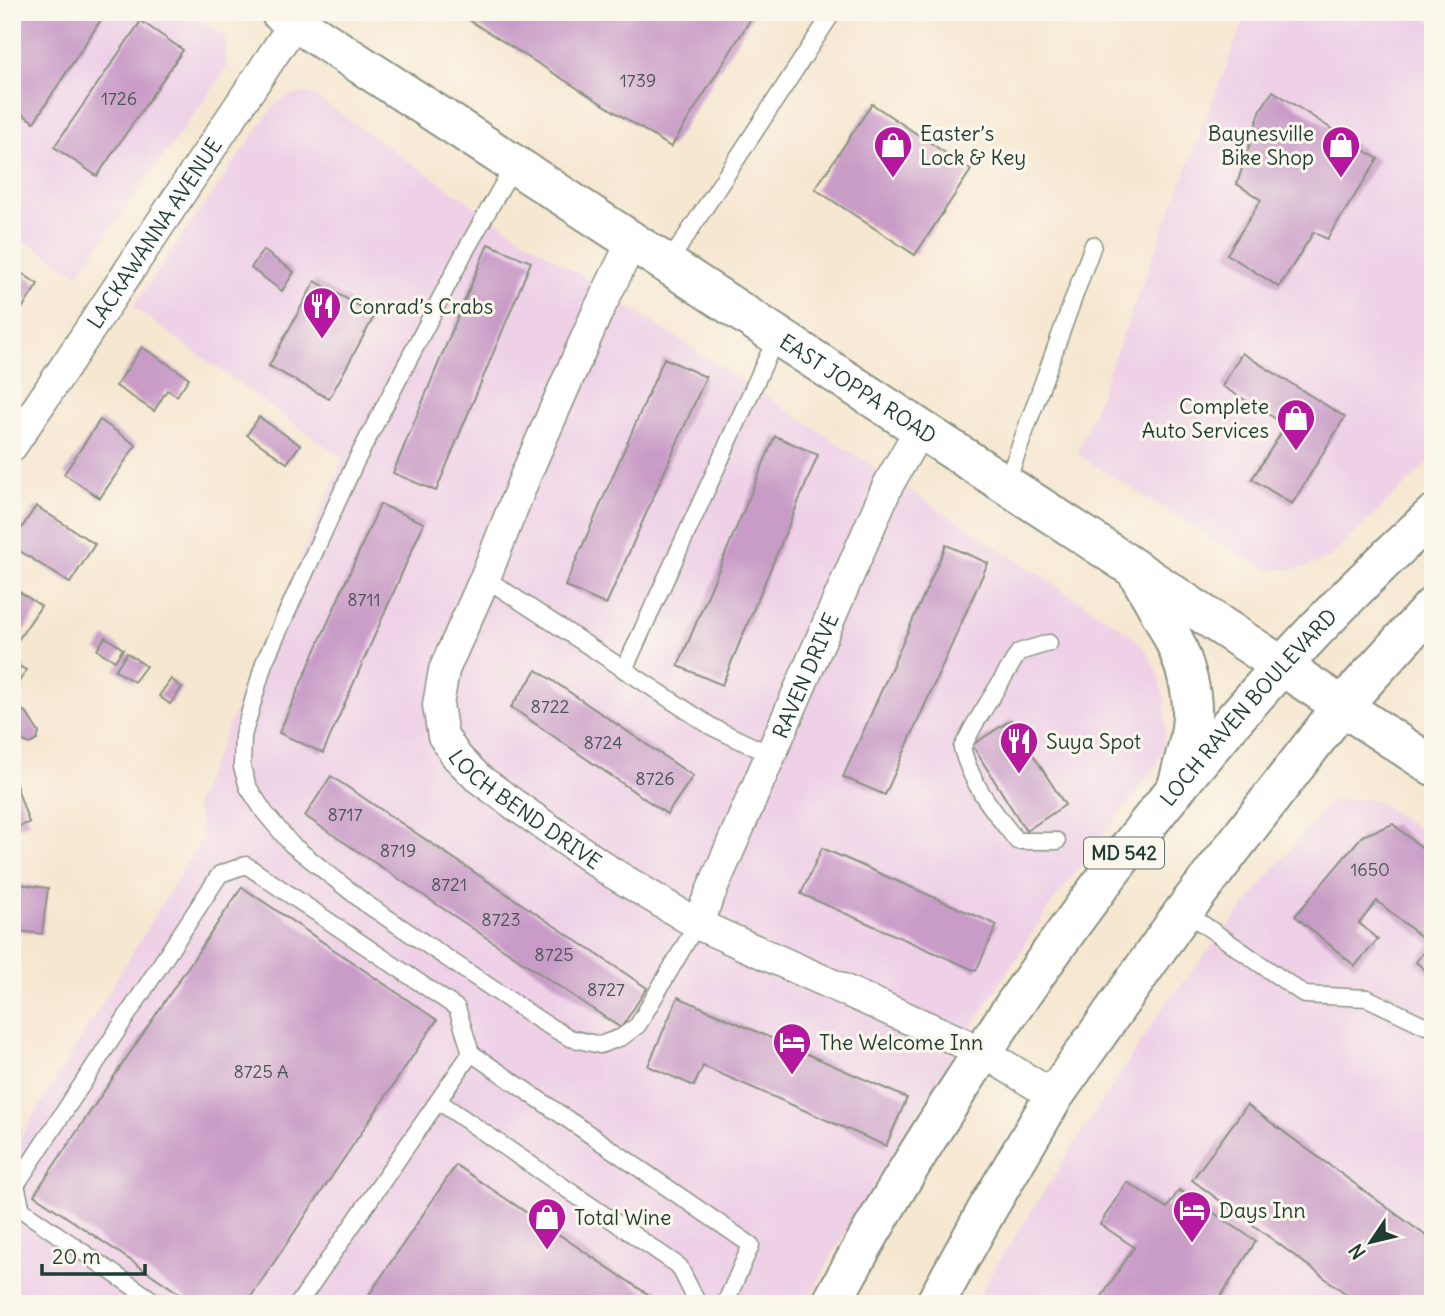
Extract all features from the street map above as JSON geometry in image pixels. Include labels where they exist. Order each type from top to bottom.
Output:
[{"type":"main road","name":"EAST JOPPA ROAD","points":[[288,17],[1006,484],[1433,766]]},
{"type":"main road","name":"LOCH RAVEN BOULEVARD","points":[[831,1304],[912,1162],[1036,973],[1107,876],[1178,783],[1281,666],[1337,607],[1433,515]]},
{"type":"main road","points":[[1135,569],[1163,617],[1184,665],[1192,707],[1191,727],[1178,783]]},
{"type":"main road","points":[[935,1304],[1055,1096],[1184,911],[1342,706],[1433,606]]},
{"type":"street","name":"LACKAWANNA AVENUE","points":[[12,446],[288,17]]},
{"type":"street","name":"LOCH BEND DRIVE","points":[[632,242],[597,313],[527,472],[485,578],[444,670],[438,705],[443,736],[457,757],[471,771],[515,805],[611,872],[697,924],[983,1052],[1055,1096]]},
{"type":"street","name":"RAVEN DRIVE","points":[[697,924],[888,485],[920,429]]},
{"type":"lane","points":[[668,264],[833,12]]},
{"type":"lane","points":[[514,165],[463,255],[356,461],[264,663],[243,736],[242,767],[248,787],[291,844],[365,903],[570,1038],[600,1045],[622,1037],[639,1025],[697,924]]},
{"type":"lane","points":[[1006,484],[1093,245]]},
{"type":"lane","points":[[624,670],[777,335]]},
{"type":"lane","points":[[485,578],[712,727],[771,755]]},
{"type":"lane","points":[[1049,643],[1019,652],[962,748],[967,768],[983,798],[1017,841],[1057,841]]},
{"type":"lane","points":[[158,1304],[22,1210],[16,1185],[220,874],[246,865],[457,1008],[471,1053],[751,1245],[724,1304]]},
{"type":"lane","points":[[1184,911],[1306,995],[1367,998],[1426,1026]]},
{"type":"lane","points":[[298,1304],[471,1053]]},
{"type":"lane","points":[[438,1101],[679,1266],[698,1304]]},
{"type":"shaded area","points":[[12,12],[185,12],[226,37],[227,68],[78,274],[12,233]]},
{"type":"shaded area","points":[[1247,12],[1414,12],[1433,22],[1433,458],[1331,557],[1304,568],[1273,570],[1246,560],[1077,454]]},
{"type":"shaded area","points":[[308,92],[477,208],[1126,631],[1145,649],[1158,675],[1165,700],[1166,726],[1163,748],[1156,766],[1051,904],[920,1108],[833,1253],[807,1304],[37,1304],[12,1288],[12,1152],[203,836],[195,804],[343,459],[133,307],[275,104],[291,95]]},
{"type":"shaded area","points":[[1374,799],[1433,839],[1433,1304],[974,1304],[1164,1006],[1329,801]]},
{"type":"building","points":[[13,12],[106,12],[34,122],[12,107]]},
{"type":"building","points":[[456,12],[755,12],[671,147]]},
{"type":"building","points":[[141,21],[183,50],[97,176],[54,147]]},
{"type":"building","points":[[1273,91],[1378,159],[1327,239],[1314,232],[1279,287],[1227,254],[1261,200],[1237,184],[1261,109]]},
{"type":"building","name":"Easter’s Lock & Key","points":[[872,104],[971,170],[915,255],[815,189]]},
{"type":"building","points":[[488,244],[531,262],[436,491],[393,473]]},
{"type":"building","points":[[263,250],[294,272],[282,291],[251,268]]},
{"type":"building","points":[[12,267],[38,284],[14,321],[12,319]]},
{"type":"building","name":"Conrad’s Crabs","points":[[315,281],[375,315],[329,399],[269,366]]},
{"type":"building","points":[[142,347],[189,378],[177,396],[167,390],[154,411],[116,386]]},
{"type":"building","name":"Complete Auto Services","points":[[1242,353],[1345,417],[1292,504],[1252,479],[1286,425],[1222,386]]},
{"type":"building","points":[[664,358],[706,377],[606,605],[565,586]]},
{"type":"building","points":[[259,417],[300,445],[287,463],[247,435]]},
{"type":"building","points":[[100,420],[136,445],[100,498],[64,474]]},
{"type":"building","points":[[775,436],[818,455],[722,685],[678,666]]},
{"type":"building","points":[[380,504],[424,523],[323,753],[279,733]]},
{"type":"building","points":[[36,506],[95,544],[70,583],[12,546]]},
{"type":"building","points":[[946,545],[988,563],[885,795],[843,777]]},
{"type":"building","points":[[12,587],[41,606],[16,643],[12,641]]},
{"type":"building","points":[[105,637],[123,649],[115,661],[97,650]]},
{"type":"building","points":[[127,653],[146,666],[134,682],[115,670]]},
{"type":"building","points":[[12,659],[26,670],[16,687],[12,684]]},
{"type":"building","points":[[537,670],[693,776],[667,814],[511,707]]},
{"type":"building","points":[[171,679],[182,688],[170,704],[159,696]]},
{"type":"building","points":[[16,710],[26,712],[39,733],[37,740],[30,744],[23,741],[12,722],[12,714]]},
{"type":"building","name":"Suya Spot","points":[[1011,720],[1065,805],[1026,831],[972,745]]},
{"type":"building","points":[[331,776],[647,988],[621,1028],[305,816]]},
{"type":"building","points":[[12,779],[29,823],[12,828]]},
{"type":"building","points":[[1393,824],[1433,857],[1433,977],[1416,962],[1430,944],[1377,901],[1359,923],[1378,939],[1355,966],[1295,916],[1362,836]]},
{"type":"building","points":[[822,848],[997,925],[976,971],[801,894]]},
{"type":"building","points":[[12,883],[48,888],[42,934],[12,930]]},
{"type":"building","points":[[242,887],[437,1020],[246,1304],[195,1304],[34,1195]]},
{"type":"building","name":"The Welcome Inn","points":[[678,997],[907,1098],[886,1146],[703,1066],[694,1086],[648,1066]]},
{"type":"building","points":[[1247,1105],[1433,1241],[1433,1293],[1425,1304],[1360,1304],[1192,1180]]},
{"type":"building","points":[[12,1124],[21,1129],[12,1143]]},
{"type":"building","points":[[456,1165],[662,1304],[363,1304]]},
{"type":"building","name":"Days Inn","points":[[1127,1182],[1167,1208],[1179,1190],[1256,1241],[1216,1304],[1097,1304],[1134,1247],[1100,1224]]},
{"type":"place","name":"Easter’s Lock & Key","points":[[893,179]]},
{"type":"place","name":"Baynesville Bike Shop","points":[[1341,179]]},
{"type":"place","name":"Conrad’s Crabs","points":[[322,340]]},
{"type":"place","name":"Complete Auto Services","points":[[1296,452]]},
{"type":"place","name":"Suya Spot","points":[[1019,775]]},
{"type":"place","name":"The Welcome Inn","points":[[792,1076]]},
{"type":"place","name":"Days Inn","points":[[1192,1244]]},
{"type":"place","name":"Total Wine","points":[[547,1251]]}]
